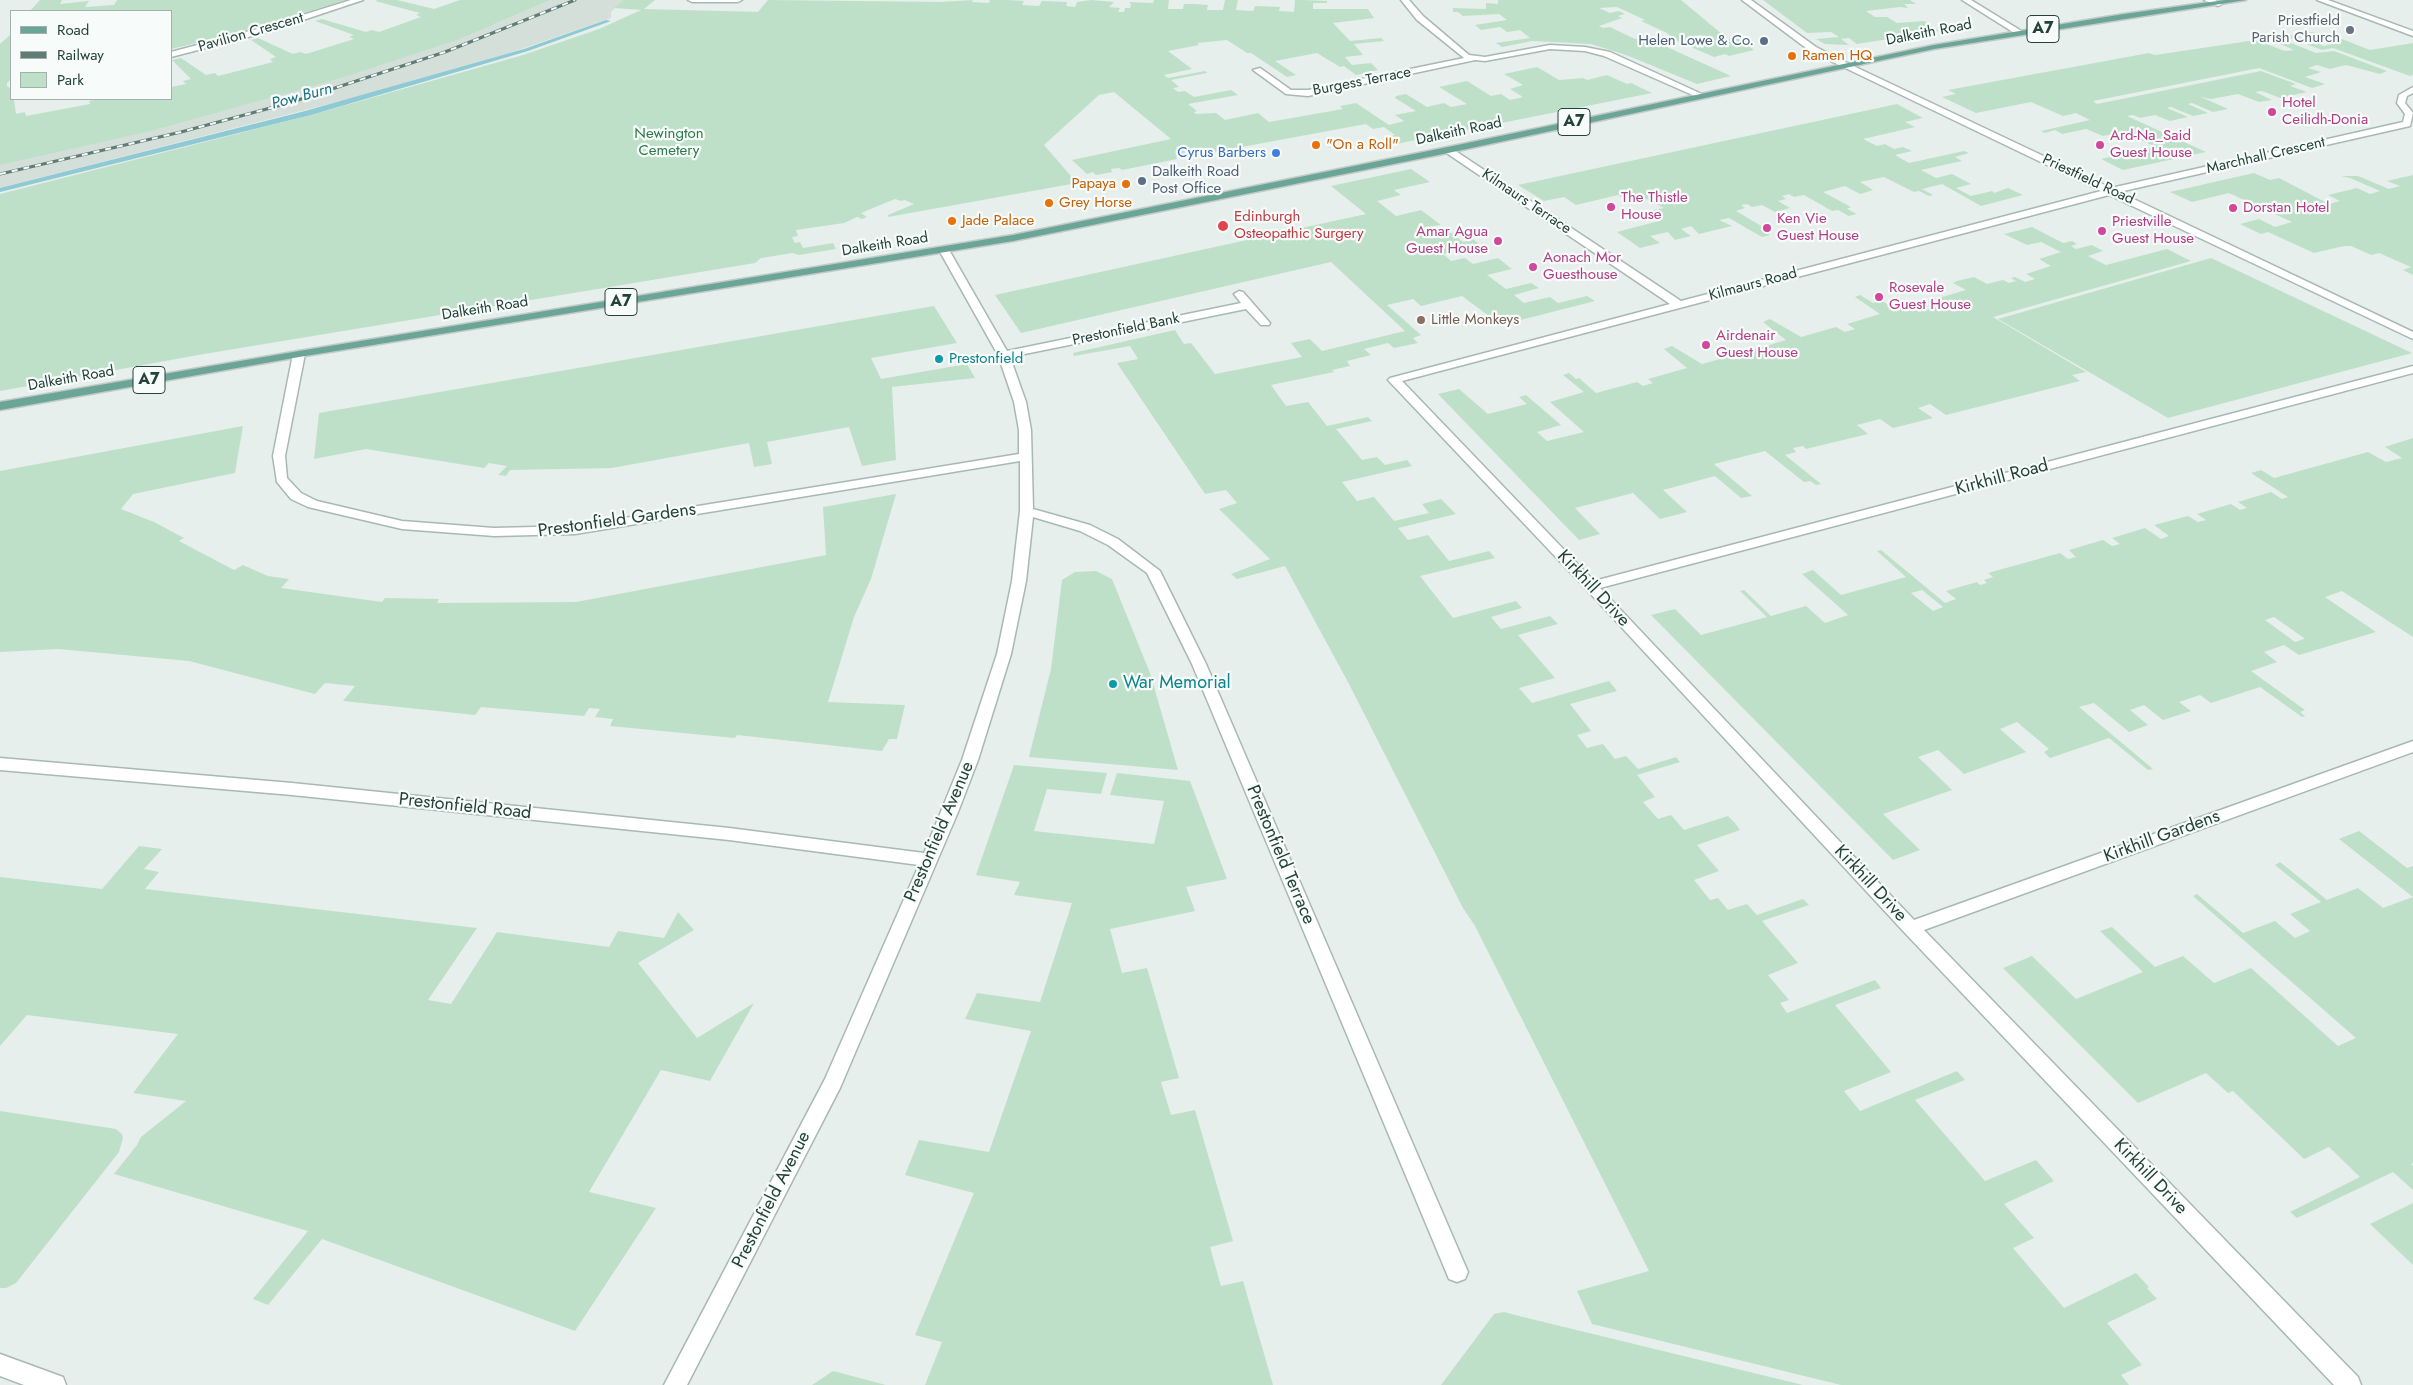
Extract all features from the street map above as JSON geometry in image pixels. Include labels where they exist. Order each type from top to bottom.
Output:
[{"type":"main road","name":"Dalkeith Road","points":[[0,406],[298,354],[944,250],[1448,150],[1844,65],[2019,32],[2242,0]]},
{"type":"street","name":"Pavilion Crescent","points":[[172,55],[264,30],[359,0]]},
{"type":"street","points":[[692,0],[738,0]]},
{"type":"street","points":[[1406,0],[1420,18],[1464,55],[1472,59]]},
{"type":"street","name":"Priestfield Road","points":[[1746,0],[1813,49],[1844,65],[2413,336]]},
{"type":"street","points":[[1966,0],[2019,32]]},
{"type":"street","points":[[2208,0],[2218,4]]},
{"type":"street","points":[[2321,0],[2413,34]]},
{"type":"street","name":"Burgess Terrace","points":[[1257,70],[1289,92],[1308,93],[1472,59],[1485,59],[1550,47],[1586,49],[1607,54],[1700,95]]},
{"type":"street","name":"Marchhall Crescent","points":[[2112,191],[2407,124],[2411,115],[2401,103],[2403,95],[2413,90]]},
{"type":"street","name":"Kilmaurs Terrace","points":[[1448,150],[1679,305]]},
{"type":"street","name":"Kilmaurs Road","points":[[1394,380],[2112,191]]},
{"type":"street","name":"Prestonfield Avenue","points":[[675,1385],[833,1082],[970,760],[1004,654],[1019,581],[1027,511],[1027,456],[1020,402],[1004,355],[944,250]]},
{"type":"street","points":[[1239,294],[1265,323]]},
{"type":"street","name":"Prestonfield Bank","points":[[1004,355],[1249,305]]},
{"type":"street","name":"Prestonfield Gardens","points":[[298,354],[279,456],[281,479],[296,496],[313,504],[402,525],[494,532],[575,530],[1027,456]]},
{"type":"street","name":"Kirkhill Road","points":[[1591,586],[2413,370]]},
{"type":"street","name":"Kirkhill Drive","points":[[1394,380],[1591,586],[1911,928],[2350,1385]]},
{"type":"street","name":"Prestonfield Terrace","points":[[1027,511],[1069,523],[1106,538],[1134,555],[1153,572],[1198,664],[1457,1272]]},
{"type":"street","name":"Kirkhill Gardens","points":[[1911,928],[2413,746]]},
{"type":"street","name":"Prestonfield Road","points":[[0,764],[292,789],[729,834],[928,860]]},
{"type":"street","points":[[0,1365],[55,1385]]},
{"type":"shaded area","points":[[551,0],[623,0],[611,12],[611,18],[510,53],[356,97],[0,188],[0,157],[495,24]]},
{"type":"green space","points":[[40,0],[62,0],[60,4],[89,1],[85,7],[114,5],[117,0],[346,0],[234,34],[172,49],[172,10],[31,10]]},
{"type":"green space","points":[[397,0],[434,9],[460,0],[551,0],[457,40],[341,78],[151,131],[0,165],[0,44],[10,35],[10,80],[7,86],[10,88],[10,100],[14,100],[16,114],[25,112],[26,116],[90,104],[89,101],[94,100],[172,100],[172,87],[186,84],[183,81],[191,79],[172,60],[181,58],[206,75],[215,73],[218,76],[273,62],[270,59],[276,57],[251,40],[258,38],[293,54],[300,52],[306,54],[354,39],[349,37],[354,35],[315,21],[322,19],[366,32],[372,30],[379,32],[421,17],[416,15],[420,13],[375,1]]},
{"type":"green space","name":"Newington Cemetery","points":[[623,0],[655,0],[644,9],[758,12],[768,0],[941,2],[973,0],[972,2],[989,3],[990,0],[1007,0],[1024,1],[1022,5],[1039,6],[1042,1],[1067,2],[1066,6],[1075,7],[1077,2],[1091,0],[1114,2],[1109,7],[1120,8],[1118,12],[1124,12],[1125,8],[1130,8],[1131,4],[1129,2],[1153,3],[1154,0],[1169,0],[1168,9],[1183,9],[1184,4],[1195,4],[1208,5],[1207,10],[1223,10],[1225,0],[1238,0],[1236,10],[1253,11],[1255,6],[1280,7],[1279,11],[1294,12],[1295,0],[1302,0],[1327,1],[1327,3],[1313,3],[1313,9],[1368,9],[1374,18],[1333,23],[1350,41],[1381,38],[1384,41],[1354,44],[1363,55],[1345,57],[1352,65],[1371,63],[1378,70],[1356,75],[1344,66],[1340,67],[1317,53],[1275,61],[1296,75],[1287,77],[1251,53],[1247,53],[1227,40],[1197,43],[1199,45],[1168,51],[1192,69],[1164,75],[1168,78],[1205,71],[1207,73],[1171,80],[1179,87],[1173,88],[1178,92],[1185,91],[1194,97],[1231,90],[1238,95],[1188,104],[1197,111],[1194,112],[1196,114],[1216,113],[1225,120],[1258,113],[1269,122],[1343,109],[1340,106],[1356,103],[1389,125],[1404,121],[1395,115],[1416,111],[1395,98],[1396,96],[1406,94],[1427,107],[1444,103],[1451,107],[1467,104],[1439,87],[1467,81],[1491,96],[1501,94],[1510,100],[1523,97],[1510,89],[1523,85],[1504,74],[1537,67],[1559,80],[1583,78],[1587,80],[1607,75],[1652,93],[1396,144],[1384,137],[1395,135],[1384,127],[1373,129],[1366,124],[1193,156],[1191,154],[1176,157],[1177,159],[1122,170],[1119,168],[1111,169],[1112,172],[1096,175],[1093,172],[1087,174],[1072,160],[1171,139],[1114,92],[1099,95],[1044,145],[1077,183],[888,217],[888,215],[914,204],[905,200],[895,199],[861,213],[867,217],[862,219],[857,217],[844,223],[796,230],[798,236],[792,237],[795,243],[800,242],[803,248],[833,243],[836,249],[799,255],[792,253],[761,258],[755,263],[204,354],[0,391],[0,194],[311,115],[523,55],[599,29],[641,10],[614,8]]},
{"type":"green space","points":[[1498,0],[1681,0],[1728,39],[1739,38],[1754,50],[1729,56],[1725,54],[1714,57],[1668,37],[1670,36],[1667,33],[1641,21],[1645,20],[1617,7],[1599,8],[1610,13],[1619,11],[1625,14],[1618,16],[1622,18],[1599,26],[1603,28],[1610,27],[1635,39],[1647,38],[1731,76],[1697,84],[1626,55],[1591,44],[1532,41],[1502,47],[1496,43],[1530,38],[1520,30],[1507,32],[1500,27],[1481,30],[1475,25],[1507,20],[1499,14],[1463,16],[1458,12],[1453,12],[1453,8],[1486,9],[1486,3],[1498,4]]},
{"type":"green space","points":[[1763,0],[1910,0],[1916,4],[1904,4],[1908,8],[1900,7],[1866,11],[1875,17],[1887,17],[1897,23],[1924,21],[1939,31],[1857,44],[1849,38],[1841,39],[1849,45],[1825,44],[1816,39],[1839,37],[1831,32],[1807,33]]},
{"type":"green space","points":[[2314,32],[2335,40],[2342,39],[2370,50],[2413,43],[2413,75],[2410,76],[2333,48],[2322,50],[2284,36],[2295,35],[2324,46],[2332,44],[2303,33]]},
{"type":"green space","points":[[2276,37],[2316,53],[2334,51],[2387,71],[2380,74],[2346,65],[2330,69],[2317,65],[2308,68],[2321,72],[2305,77],[2325,84],[2312,88],[2259,68],[2093,101],[2097,104],[2261,71],[2296,84],[2290,86],[2307,92],[2280,98],[2262,91],[2255,92],[2272,100],[2259,102],[2238,94],[2211,99],[2201,97],[2228,109],[2213,112],[2192,103],[2188,104],[2208,113],[2193,116],[2171,107],[2167,108],[2188,117],[2170,121],[2155,115],[2140,118],[2133,115],[2127,116],[2206,152],[2123,170],[2101,159],[2156,147],[2124,132],[2103,136],[2086,129],[2062,134],[2055,130],[2045,133],[2041,131],[2090,120],[2076,113],[2063,116],[2031,102],[1976,113],[1942,97],[1956,94],[1948,90],[2149,53],[2155,55],[2256,40],[2285,51],[2294,50],[2264,39]]},
{"type":"green space","points":[[1897,104],[1923,118],[1905,122],[1915,127],[1863,139],[1877,146],[1885,144],[1894,149],[1903,147],[1912,151],[1895,155],[1909,163],[1964,151],[1969,153],[1955,157],[1962,161],[1921,170],[1936,178],[1952,174],[1971,184],[1956,188],[1971,196],[1992,191],[1994,193],[2008,188],[2023,195],[1981,206],[1942,184],[1922,189],[1933,195],[1929,196],[1919,191],[1914,192],[1884,177],[1860,182],[1873,190],[1860,194],[1845,186],[1823,192],[1851,207],[1847,209],[1857,214],[1849,216],[1838,210],[1832,211],[1804,195],[1794,197],[1789,194],[1782,196],[1786,199],[1778,201],[1790,208],[1775,212],[1762,205],[1752,207],[1747,204],[1741,205],[1745,208],[1736,211],[1763,227],[1760,229],[1770,235],[1762,237],[1729,218],[1719,220],[1732,226],[1699,234],[1691,226],[1681,229],[1691,236],[1675,240],[1668,232],[1650,236],[1660,243],[1640,248],[1617,232],[1659,221],[1645,212],[1664,208],[1647,199],[1632,204],[1618,195],[1576,205],[1564,197],[1544,201],[1518,185]]},
{"type":"green space","points":[[1411,169],[1430,182],[1394,190],[1401,195],[1377,201],[1396,216],[1421,210],[1441,225],[1424,227],[1436,237],[1450,232],[1463,242],[1473,239],[1480,245],[1443,254],[1451,261],[1465,258],[1473,264],[1498,258],[1512,269],[1487,275],[1506,289],[1531,283],[1539,288],[1514,295],[1524,303],[1550,297],[1558,303],[1587,296],[1595,301],[1501,325],[1462,296],[1421,306],[1413,299],[1387,305],[1421,335],[1413,338],[1418,343],[1394,348],[1388,343],[1364,349],[1371,355],[1347,361],[1350,366],[1332,370],[1334,372],[1271,385],[1286,406],[1308,402],[1327,426],[1368,417],[1372,421],[1336,429],[1362,460],[1377,457],[1385,465],[1407,460],[1412,466],[1342,482],[1357,501],[1374,497],[1394,521],[1429,513],[1422,504],[1441,499],[1456,514],[1398,528],[1408,540],[1428,535],[1449,561],[1489,551],[1495,558],[1420,576],[1453,618],[1516,601],[1522,608],[1491,617],[1501,629],[1550,616],[1558,624],[1518,635],[1555,678],[1519,688],[1532,703],[1609,681],[1617,691],[1570,704],[1591,731],[1577,735],[1587,748],[1603,744],[1615,759],[1626,756],[1638,769],[1676,757],[1680,762],[1637,775],[1655,797],[1643,802],[1658,819],[1671,815],[1684,830],[1728,816],[1735,823],[1740,830],[1697,845],[1719,871],[1694,880],[1710,900],[1718,898],[1728,910],[1747,904],[1757,915],[1803,899],[1809,905],[1762,921],[1798,963],[1768,975],[1789,1000],[1780,1003],[1787,1013],[1875,980],[1881,988],[1835,1005],[1891,1072],[1844,1091],[1860,1111],[1957,1071],[1965,1080],[1915,1100],[1985,1181],[2036,1160],[2054,1181],[2004,1204],[2034,1238],[2013,1248],[2064,1308],[2136,1273],[2149,1287],[2147,1288],[2157,1299],[2107,1323],[2142,1365],[2121,1375],[2129,1385],[1841,1385],[1592,1324],[1577,1291],[1649,1271],[1475,926],[1463,908],[1349,684],[1285,566],[1237,579],[1231,574],[1270,559],[1219,509],[1237,503],[1226,490],[1205,494],[1117,363],[1138,359],[1130,346],[1074,356],[1073,353],[1175,330],[1184,344],[1191,343],[1215,374],[1302,357],[1291,343],[1310,339],[1322,351],[1405,331],[1331,262],[1021,333],[995,295],[1366,214],[1331,186]]},
{"type":"green space","points":[[2254,173],[2270,180],[2279,178],[2329,204],[2340,201],[2328,195],[2357,188],[2370,194],[2380,191],[2341,176],[2358,176],[2389,189],[2400,186],[2387,181],[2413,175],[2413,275],[2403,270],[2411,267],[2379,253],[2371,255],[2351,246],[2344,246],[2314,253],[2268,232],[2261,234],[2240,224],[2259,219],[2275,227],[2292,222],[2229,193],[2192,202],[2170,192]]},
{"type":"green space","points":[[2032,227],[2063,243],[2072,241],[2077,244],[2071,246],[2076,249],[2092,245],[2103,251],[2088,256],[2106,265],[2167,249],[2191,261],[1993,317],[2086,372],[2072,375],[2080,381],[1946,415],[1930,404],[1918,408],[1933,418],[1893,428],[1880,419],[1857,425],[1868,434],[1806,449],[1803,446],[1793,448],[1796,452],[1785,455],[1821,484],[1816,485],[1810,481],[1804,482],[1765,451],[1714,464],[1752,496],[1741,498],[1715,476],[1663,490],[1687,512],[1660,519],[1633,493],[1575,508],[1600,534],[1579,540],[1438,394],[1459,389],[1488,414],[1527,404],[1519,397],[1526,395],[1561,425],[1537,432],[1547,441],[1584,432],[1550,402],[1584,392],[1563,375],[1569,373],[1576,379],[1579,378],[1596,393],[1637,382],[1643,386],[1653,383],[1648,379],[1687,368],[1664,349],[1672,346],[1702,364],[1738,354],[1746,358],[1756,355],[1750,351],[1786,340],[1763,322],[1770,319],[1801,337],[1836,327],[1845,332],[1855,329],[1847,324],[1880,314],[1855,297],[1860,295],[1873,303],[1882,301],[1898,310],[1910,306],[1919,312],[1948,304],[1939,298],[1966,290],[1953,283],[1957,281],[1974,277],[1987,284],[2003,280],[2009,283],[2016,281],[2011,278],[2015,277],[2025,282],[2035,279],[2026,274],[2051,266],[2039,259],[2061,252],[2041,242],[2027,245],[2004,234]]},
{"type":"green space","points":[[2211,258],[2412,353],[2168,418],[1998,319]]},
{"type":"green space","points":[[934,306],[957,343],[871,358],[881,379],[967,364],[975,378],[892,387],[896,460],[862,466],[849,427],[767,442],[772,464],[754,467],[749,443],[612,468],[510,470],[506,476],[498,475],[507,466],[489,463],[484,468],[366,449],[314,459],[319,413]]},
{"type":"green space","points":[[243,426],[235,473],[133,494],[121,509],[154,522],[184,538],[179,541],[234,570],[243,565],[268,576],[289,579],[281,588],[382,602],[385,598],[439,599],[437,603],[576,602],[826,555],[823,507],[896,494],[871,579],[854,617],[828,702],[905,705],[897,739],[889,739],[882,751],[737,735],[735,738],[610,726],[613,719],[595,717],[600,709],[589,708],[584,716],[481,707],[475,715],[343,701],[355,686],[325,683],[315,694],[189,661],[58,649],[0,652],[0,471]]},
{"type":"green space","points":[[2413,438],[2413,637],[2342,591],[2325,597],[2376,632],[2299,655],[2284,645],[2264,652],[2277,662],[2251,671],[2305,710],[2300,712],[2305,716],[2302,717],[2260,687],[2211,703],[2200,695],[2179,702],[2191,711],[2163,720],[2144,705],[2130,710],[2148,725],[2129,732],[2094,703],[2079,707],[2153,769],[2148,770],[2109,738],[2050,758],[2044,752],[2049,749],[2017,722],[2000,729],[2026,752],[1964,774],[1938,750],[1918,757],[1952,790],[1883,814],[1920,850],[1893,860],[1651,615],[1675,609],[1701,635],[1767,617],[1740,591],[1744,590],[1771,616],[1806,606],[1825,623],[1848,615],[1802,574],[1813,570],[1841,595],[1906,577],[1877,551],[1881,550],[1945,603],[1956,599],[1946,591],[1977,582],[1980,585],[1987,583],[1984,580],[1993,577],[1988,573],[2060,553],[2068,559],[2076,557],[2069,550],[2103,540],[2112,546],[2120,544],[2112,538],[2145,528],[2161,539],[2169,536],[2154,525],[2188,516],[2198,522],[2206,520],[2197,514],[2231,504],[2240,510],[2247,508],[2238,502],[2271,492],[2282,499],[2288,497],[2251,473],[2261,470],[2274,478],[2368,452],[2386,462],[2402,458],[2385,447]],"holes":[[[1922,590],[1943,607],[1933,611],[1911,593]],[[2274,617],[2304,638],[2304,639],[2295,642],[2265,620]]]},
{"type":"green space","points":[[1096,571],[1112,579],[1150,673],[1178,770],[1029,757],[1051,669],[1062,580],[1075,572]]},
{"type":"green space","points":[[1014,765],[1107,773],[1101,794],[1047,789],[1034,831],[1154,844],[1164,801],[1110,795],[1117,773],[1190,781],[1227,879],[1186,887],[1195,911],[1110,929],[1122,973],[1147,968],[1179,1078],[1161,1082],[1171,1115],[1195,1110],[1233,1241],[1210,1247],[1221,1286],[1243,1281],[1273,1385],[925,1385],[942,1342],[915,1335],[974,1193],[905,1175],[919,1140],[989,1152],[1031,1031],[965,1019],[977,993],[1040,1002],[1072,903],[1014,895],[1020,882],[976,875]]},
{"type":"green space","points":[[2359,831],[2407,868],[2413,866],[2413,897],[2339,839]]},
{"type":"green space","points":[[139,846],[162,849],[144,869],[159,872],[145,889],[477,928],[428,1000],[451,1004],[497,932],[609,947],[618,931],[664,938],[678,912],[694,930],[638,963],[697,1038],[754,1003],[710,1081],[661,1070],[589,1192],[656,1208],[575,1331],[322,1239],[268,1305],[253,1299],[308,1231],[114,1174],[141,1137],[186,1101],[133,1093],[178,1034],[27,1015],[0,1046],[0,877],[102,889]]},
{"type":"green space","points":[[2280,862],[2327,900],[2358,888],[2383,908],[2413,897],[2413,1163],[2411,1164],[2413,1166],[2413,1190],[2393,1172],[2297,1218],[2290,1212],[2360,1177],[2329,1147],[2304,1159],[2233,1091],[2228,1093],[2206,1073],[2138,1103],[2003,968],[2032,956],[2076,999],[2143,972],[2100,931],[2112,927],[2155,967],[2183,956],[2214,983],[2251,968],[2338,1046],[2356,1038],[2193,896],[2197,894],[2243,933],[2275,921],[2295,938],[2310,931],[2290,914],[2321,902],[2275,865]]},
{"type":"green space","points":[[0,1111],[116,1129],[122,1134],[123,1138],[119,1152],[16,1283],[6,1288],[0,1288]]},
{"type":"green space","points":[[2413,1203],[2413,1265],[2370,1224]]},
{"type":"green space","points":[[1504,1312],[1803,1385],[1441,1385],[1494,1314]]},
{"type":"green space","points":[[833,1371],[886,1385],[812,1385]]},
{"type":"waterway","name":"Pow Burn","points":[[0,190],[308,113],[526,50],[608,21]]},
{"type":"railway","points":[[0,174],[181,132],[289,103],[445,52],[575,0]]},
{"type":"place","name":"Priestfield Parish Church","points":[[2350,30]]},
{"type":"place","name":"Helen Lowe & Co.","points":[[1764,41]]},
{"type":"place","name":"Ramen HQ","points":[[1792,56]]},
{"type":"place","name":"Hotel Ceilidh-Donia","points":[[2272,112]]},
{"type":"place","name":"\"On a Roll\"","points":[[1316,145]]},
{"type":"place","name":"Ard-Na_Said Guest House","points":[[2100,145]]},
{"type":"place","name":"Cyrus Barbers","points":[[1276,153]]},
{"type":"place","name":"Dalkeith Road Post Office","points":[[1142,181]]},
{"type":"place","name":"Papaya","points":[[1126,184]]},
{"type":"place","name":"Grey Horse","points":[[1049,203]]},
{"type":"place","name":"The Thistle House","points":[[1611,207]]},
{"type":"place","name":"Dorstan Hotel","points":[[2233,208]]},
{"type":"place","name":"Jade Palace","points":[[952,221]]},
{"type":"place","name":"Edinburgh Osteopathic Surgery","points":[[1223,226]]},
{"type":"place","name":"Ken Vie Guest House","points":[[1767,228]]},
{"type":"place","name":"Priestville Guest House","points":[[2102,231]]},
{"type":"place","name":"Amar Agua Guest House","points":[[1498,241]]},
{"type":"place","name":"Aonach Mor Guesthouse","points":[[1533,267]]},
{"type":"place","name":"Rosevale Guest House","points":[[1879,297]]},
{"type":"place","name":"Little Monkeys","points":[[1421,320]]},
{"type":"place","name":"Airdenair Guest House","points":[[1706,345]]},
{"type":"place","name":"Prestonfield","points":[[939,359]]},
{"type":"place","name":"War Memorial","points":[[1113,684]]}]
